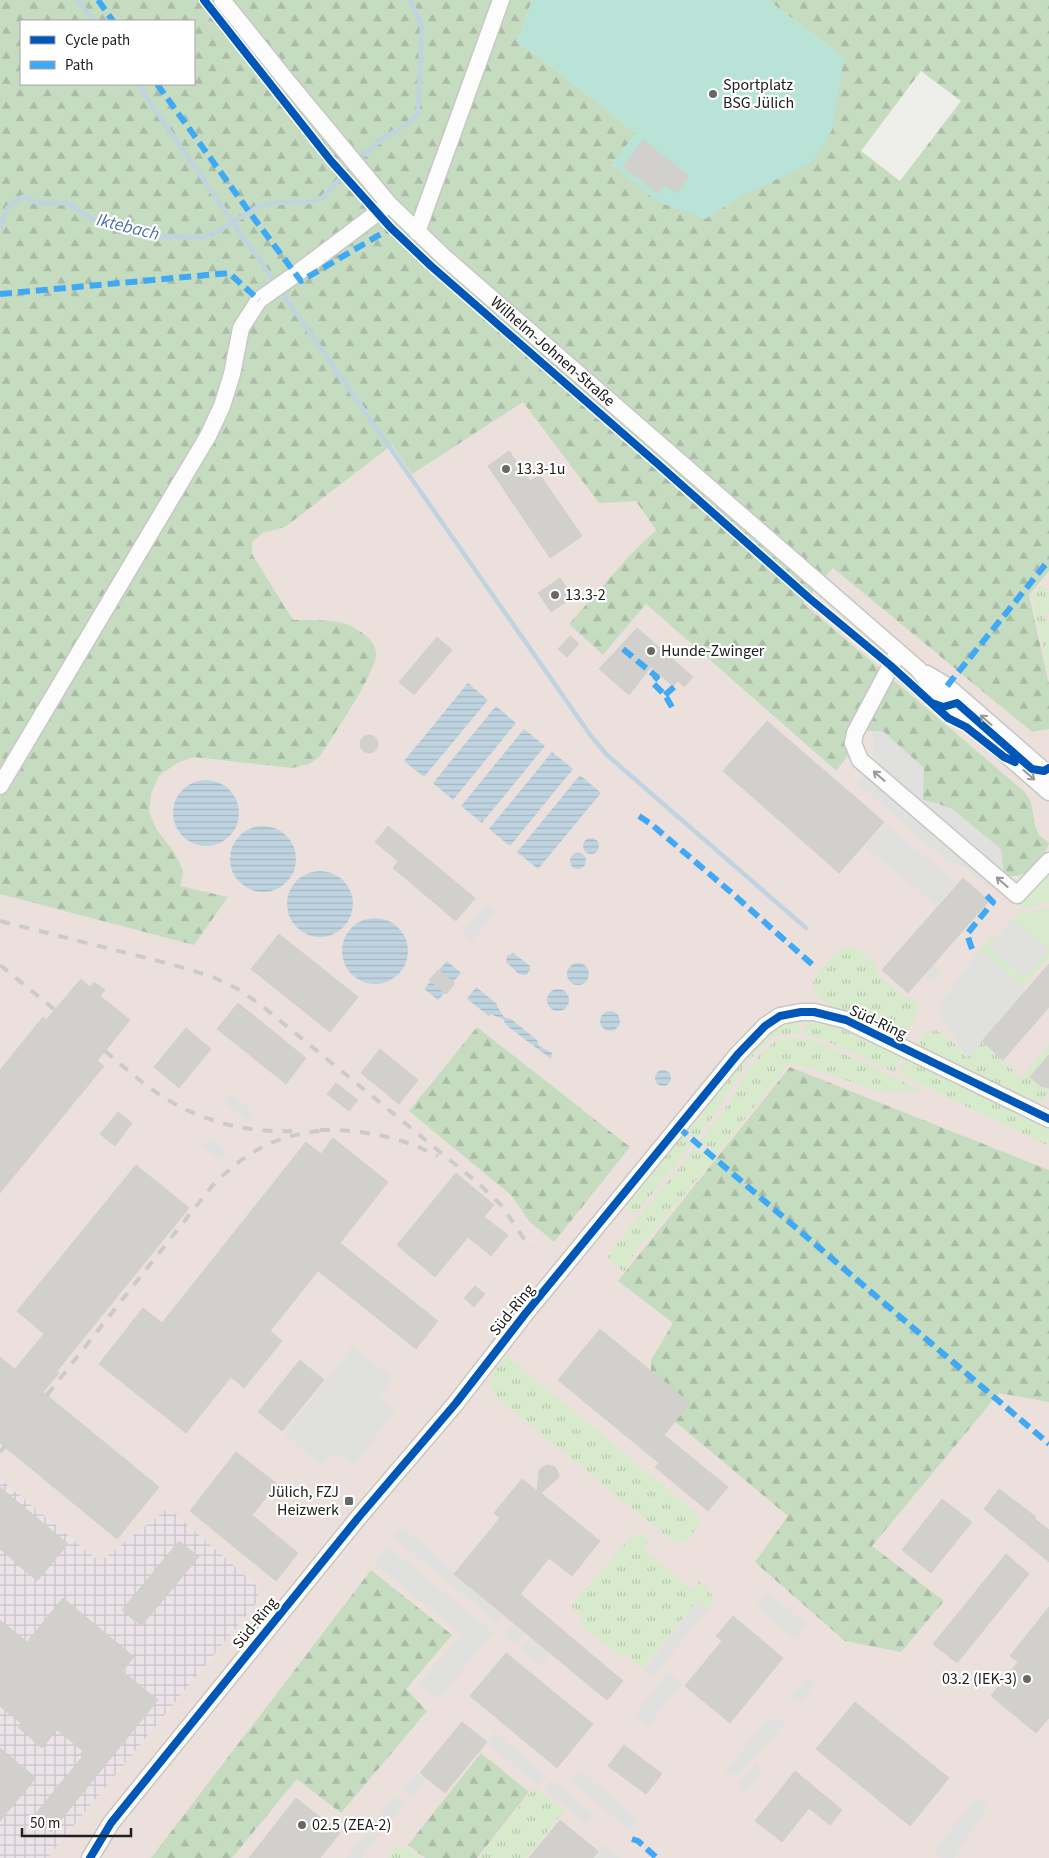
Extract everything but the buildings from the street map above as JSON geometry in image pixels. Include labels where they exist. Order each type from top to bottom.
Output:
[{"type":"street","name":"Wilhelm-Johnen-Straße","points":[[222,0],[389,204],[417,232],[898,652],[918,669],[947,686],[1049,775]]},
{"type":"street","points":[[417,232],[501,0]]},
{"type":"street","points":[[0,786],[208,436],[222,406],[232,374],[241,328],[249,313],[262,297],[292,277],[389,204]]},
{"type":"street","points":[[898,652],[854,733],[853,743],[860,760],[1017,895],[1049,861]]},
{"type":"street","name":"Wilhelm-Johnen-Straße","points":[[918,669],[939,696],[1049,792]]},
{"type":"street","name":"Süd-Ring","points":[[90,1858],[111,1823],[358,1518],[456,1403],[525,1314],[690,1112],[738,1054],[765,1026],[780,1016],[802,1012],[814,1012],[846,1020],[1049,1119]]},
{"type":"shaded area","points":[[398,251],[636,501],[656,530],[631,554],[603,654],[646,604],[835,771],[867,731],[884,732],[1013,878],[1023,875],[1032,868],[1039,835],[1035,825],[1031,802],[1025,792],[803,603],[833,568],[1032,732],[1049,729],[1049,1858],[47,1858],[258,1601],[100,1562],[0,1479],[0,810]]},
{"type":"shaded area","points":[[1049,571],[1049,684],[1029,595]]},
{"type":"shaded area","points":[[873,731],[884,732],[924,768],[923,800],[952,809],[1001,849],[1004,875],[992,890],[965,867],[947,861],[857,783],[874,762]]},
{"type":"shaded area","points":[[885,824],[957,882],[937,906],[865,847]]},
{"type":"shaded area","points":[[488,903],[497,911],[471,942],[462,934]]},
{"type":"shaded area","points":[[1012,919],[1049,949],[1024,978],[989,947]]},
{"type":"shaded area","points":[[980,949],[1026,990],[967,1059],[939,1013],[939,1006]]},
{"type":"shaded area","points":[[933,965],[942,973],[932,983],[924,975]]},
{"type":"shaded area","points":[[230,1093],[255,1114],[248,1122],[223,1101]]},
{"type":"shaded area","points":[[210,1137],[227,1151],[221,1160],[203,1146]]},
{"type":"shaded area","points":[[352,1347],[393,1377],[380,1398],[395,1411],[354,1465],[335,1453],[321,1465],[284,1434]]},
{"type":"shaded area","points":[[0,1479],[100,1562],[168,1508],[258,1587],[258,1601],[47,1858],[0,1858]]},
{"type":"shaded area","points":[[402,1527],[504,1614],[496,1621],[393,1537]]},
{"type":"shaded area","points":[[388,1547],[493,1632],[439,1699],[420,1683],[461,1634],[374,1563]]},
{"type":"shaded area","points":[[768,1593],[807,1624],[796,1640],[756,1607]]},
{"type":"shaded area","points":[[699,1601],[708,1609],[653,1677],[643,1670]]},
{"type":"shaded area","points":[[514,1623],[526,1632],[515,1645],[503,1636]]},
{"type":"shaded area","points":[[532,1637],[550,1653],[540,1666],[520,1649]]},
{"type":"shaded area","points":[[668,1672],[681,1683],[648,1726],[634,1715]]},
{"type":"shaded area","points":[[806,1678],[817,1680],[804,1700],[788,1698]]},
{"type":"shaded area","points":[[767,1719],[788,1719],[738,1776],[724,1772]]},
{"type":"shaded area","points":[[495,1732],[546,1776],[538,1787],[487,1742]]},
{"type":"shaded area","points":[[757,1763],[760,1775],[744,1795],[739,1782]]},
{"type":"shaded area","points":[[581,1771],[639,1820],[630,1831],[571,1782]]},
{"type":"shaded area","points":[[417,1774],[426,1781],[412,1797],[402,1788]]},
{"type":"shaded area","points":[[552,1780],[594,1814],[587,1825],[544,1790]]},
{"type":"shaded area","points":[[395,1797],[405,1804],[362,1858],[346,1858]]},
{"type":"shaded area","points":[[976,1797],[988,1807],[954,1858],[941,1858],[934,1852]]},
{"type":"shaded area","points":[[603,1845],[620,1858],[593,1858]]},
{"type":"green space","points":[[0,0],[532,0],[517,42],[538,56],[636,133],[612,165],[705,219],[739,197],[844,58],[768,0],[1049,0],[1049,571],[1029,595],[1049,684],[1049,729],[1032,732],[833,568],[803,603],[1025,792],[1031,802],[1035,825],[1039,835],[1049,843],[1038,863],[1032,869],[1019,876],[1004,875],[939,804],[923,800],[884,732],[867,731],[836,771],[646,604],[603,655],[569,624],[631,554],[656,530],[636,501],[599,503],[523,402],[412,474],[392,445],[285,527],[263,533],[252,542],[252,554],[293,620],[333,621],[350,626],[372,642],[376,653],[369,674],[353,704],[320,756],[309,764],[292,768],[194,757],[177,763],[159,776],[151,794],[149,812],[157,830],[174,852],[181,866],[183,874],[180,886],[228,897],[194,945],[0,894]],"holes":[[[921,71],[961,101],[900,181],[861,151]]]},
{"type":"green space","name":"Sportplatz BSG Jülich","points":[[532,0],[768,0],[844,58],[832,130],[811,163],[739,197],[705,219],[658,202],[612,164],[636,133],[538,56],[517,42]]},
{"type":"green space","points":[[1041,585],[1049,592],[1049,611],[1044,618],[1049,622],[1049,675],[1032,596]]},
{"type":"green space","points":[[1049,870],[1049,902],[1024,908],[1018,905]]},
{"type":"green space","points":[[1049,908],[1049,949],[1012,919],[1020,912],[1024,913]]},
{"type":"green space","points":[[993,936],[995,939],[989,947],[1049,949],[1049,957],[1023,987],[980,949]]},
{"type":"green space","points":[[849,947],[857,948],[878,967],[875,971],[908,1000],[911,996],[915,1000],[917,1013],[907,1030],[898,1034],[884,1031],[842,1012],[821,999],[815,992],[813,981],[816,975],[836,954]]},
{"type":"green space","points":[[801,1021],[799,1033],[790,1033],[771,1039],[750,1060],[746,1057],[777,1029]]},
{"type":"green space","points":[[806,1021],[831,1024],[901,1056],[894,1072],[822,1039],[804,1034]]},
{"type":"green space","points":[[477,1027],[630,1147],[554,1242],[529,1221],[512,1196],[409,1111]]},
{"type":"green space","points":[[936,1030],[953,1042],[967,1058],[982,1041],[1021,1078],[1049,1044],[1049,1054],[1030,1077],[1040,1086],[1049,1088],[1048,1095],[1040,1101],[1032,1103],[924,1050],[920,1043],[923,1035]]},
{"type":"green space","points":[[786,1038],[814,1040],[923,1091],[877,1091],[811,1068],[789,1063],[716,1155],[700,1141],[724,1110],[757,1058],[775,1043]]},
{"type":"green space","points":[[906,1059],[1049,1129],[1049,1146],[899,1074]]},
{"type":"green space","points":[[743,1060],[747,1063],[710,1121],[696,1139],[687,1130]]},
{"type":"green space","points":[[790,1067],[1049,1170],[1049,1402],[999,1393],[872,1546],[944,1601],[901,1652],[845,1641],[755,1562],[788,1516],[672,1419],[651,1379],[651,1360],[673,1323],[618,1281]]},
{"type":"green space","points":[[682,1135],[692,1144],[636,1213],[625,1205]]},
{"type":"green space","points":[[696,1147],[713,1160],[652,1233],[638,1246],[623,1272],[607,1256]]},
{"type":"green space","points":[[507,1356],[696,1513],[699,1526],[687,1540],[675,1543],[496,1397],[492,1390],[492,1375]]},
{"type":"green space","points":[[641,1533],[650,1540],[643,1549],[692,1591],[699,1581],[709,1590],[713,1600],[710,1609],[698,1600],[642,1668],[625,1653],[621,1657],[579,1623],[584,1617],[571,1606],[631,1537]]},
{"type":"green space","points":[[371,1570],[452,1635],[406,1689],[427,1711],[341,1813],[297,1779],[232,1858],[151,1858]]},
{"type":"green space","points":[[481,1753],[529,1792],[477,1858],[425,1858],[408,1845]]},
{"type":"green space","points":[[534,1788],[565,1810],[526,1858],[479,1858]]},
{"type":"green space","points":[[397,1845],[403,1850],[406,1847],[421,1858],[390,1858],[388,1856]]},
{"type":"water","points":[[468,683],[488,700],[424,777],[404,761]]},
{"type":"water","points":[[496,706],[516,723],[453,800],[433,783]]},
{"type":"water","points":[[524,729],[545,746],[482,823],[461,806]]},
{"type":"water","points":[[552,752],[573,769],[510,846],[489,829]]},
{"type":"water","points":[[580,775],[601,793],[538,869],[517,852]]},
{"type":"water","points":[[206,780],[218,783],[229,790],[236,801],[239,813],[236,825],[229,836],[218,843],[206,846],[194,843],[183,836],[176,825],[173,813],[176,801],[183,790],[194,783]]},
{"type":"water","points":[[263,826],[276,829],[286,836],[293,846],[296,859],[293,872],[286,882],[276,889],[263,892],[250,889],[240,882],[233,872],[230,859],[233,846],[240,836],[250,829]]},
{"type":"water","points":[[591,838],[597,840],[599,846],[597,852],[591,854],[585,852],[583,846],[585,840]]},
{"type":"water","points":[[575,853],[581,853],[586,858],[584,867],[575,869],[570,864],[570,858]]},
{"type":"water","points":[[320,871],[333,874],[343,881],[350,891],[353,904],[350,917],[343,927],[333,934],[320,937],[307,934],[297,927],[290,917],[287,904],[290,891],[297,881],[307,874]]},
{"type":"water","points":[[375,918],[388,920],[398,928],[406,938],[408,951],[406,964],[398,974],[388,982],[375,984],[362,982],[352,974],[344,964],[342,951],[344,938],[352,928],[362,920]]},
{"type":"water","points":[[513,953],[530,966],[530,970],[526,975],[519,974],[506,962],[507,956]]},
{"type":"water","points":[[447,961],[461,973],[453,982],[439,970]]},
{"type":"water","points":[[578,963],[586,966],[589,974],[586,982],[578,985],[570,982],[567,974],[570,966]]},
{"type":"water","points":[[431,981],[445,993],[438,1000],[424,989]]},
{"type":"water","points":[[476,987],[497,1004],[504,1017],[511,1019],[537,1040],[539,1046],[552,1053],[551,1059],[506,1025],[503,1019],[490,1014],[489,1016],[467,999]]},
{"type":"water","points":[[558,989],[566,992],[569,1000],[566,1008],[558,1011],[550,1008],[547,1000],[550,992]]},
{"type":"water","points":[[610,1011],[617,1014],[620,1021],[617,1028],[610,1031],[603,1028],[600,1021],[603,1014]]},
{"type":"water","points":[[660,1070],[666,1070],[671,1075],[669,1084],[660,1086],[655,1081],[655,1075]]},
{"type":"waterway","points":[[78,0],[92,20]]},
{"type":"waterway","name":"Iktebach","points":[[364,155],[384,137],[406,125],[418,113],[422,27],[410,0]]},
{"type":"waterway","points":[[138,85],[276,284]]},
{"type":"waterway","name":"Iktebach","points":[[0,227],[7,208],[22,197],[37,203],[67,203],[90,218],[121,229],[166,237],[202,237],[217,232],[259,206],[271,203],[311,202],[322,198],[343,175]]},
{"type":"waterway","points":[[280,290],[591,736],[607,755],[806,928]]},
{"type":"railway","points":[[0,921],[174,965],[213,977],[238,989],[261,1005],[478,1183],[502,1206],[530,1248]]},
{"type":"railway","points":[[0,965],[55,1010]]},
{"type":"railway","points":[[105,1051],[135,1077],[182,1108],[212,1120],[244,1128],[292,1131]]},
{"type":"railway","points":[[320,1130],[351,1131],[395,1139],[438,1156]]},
{"type":"railway","points":[[47,1395],[212,1186],[238,1163],[263,1147],[291,1136],[325,1130]]},
{"type":"railway","points":[[0,1452],[5,1446]]},
{"type":"marked path","points":[[98,0],[112,20]]},
{"type":"marked path","points":[[158,85],[301,281],[391,228]]},
{"type":"marked path","points":[[0,294],[229,273],[259,300]]},
{"type":"marked path","points":[[947,686],[1049,560]]},
{"type":"marked path","points":[[623,649],[657,677],[652,682],[665,695],[672,707]]},
{"type":"marked path","points":[[665,695],[674,687]]},
{"type":"marked path","points":[[639,816],[651,824],[733,894],[815,967]]},
{"type":"marked path","points":[[972,949],[967,934],[993,902],[985,894],[984,896]]},
{"type":"marked path","points":[[678,1127],[1049,1444]]},
{"type":"marked path","points":[[632,1839],[638,1841],[657,1858]]},
{"type":"cycle path","points":[[204,0],[331,161],[391,228],[431,266],[809,598],[891,666],[948,718],[966,727],[1004,757],[1015,762]]},
{"type":"cycle path","points":[[932,703],[943,707],[957,703],[1032,769],[1044,771],[1049,768]]},
{"type":"cycle path","points":[[90,1858],[111,1823],[358,1518],[456,1403],[525,1314],[738,1054],[765,1026],[780,1016],[801,1012],[814,1012],[846,1020],[1049,1119]]},
{"type":"place","name":"Sportplatz BSG Jülich","points":[[713,94]]},
{"type":"place","name":"13.3-1u","points":[[506,469]]},
{"type":"place","name":"13.3-2","points":[[555,595]]},
{"type":"place","name":"Hunde-Zwinger","points":[[651,651]]},
{"type":"place","name":"Jülich, FZJ Heizwerk","points":[[349,1501]]},
{"type":"place","name":"03.2 (IEK-3)","points":[[1027,1679]]},
{"type":"place","name":"02.5 (ZEA-2)","points":[[302,1825]]}]
